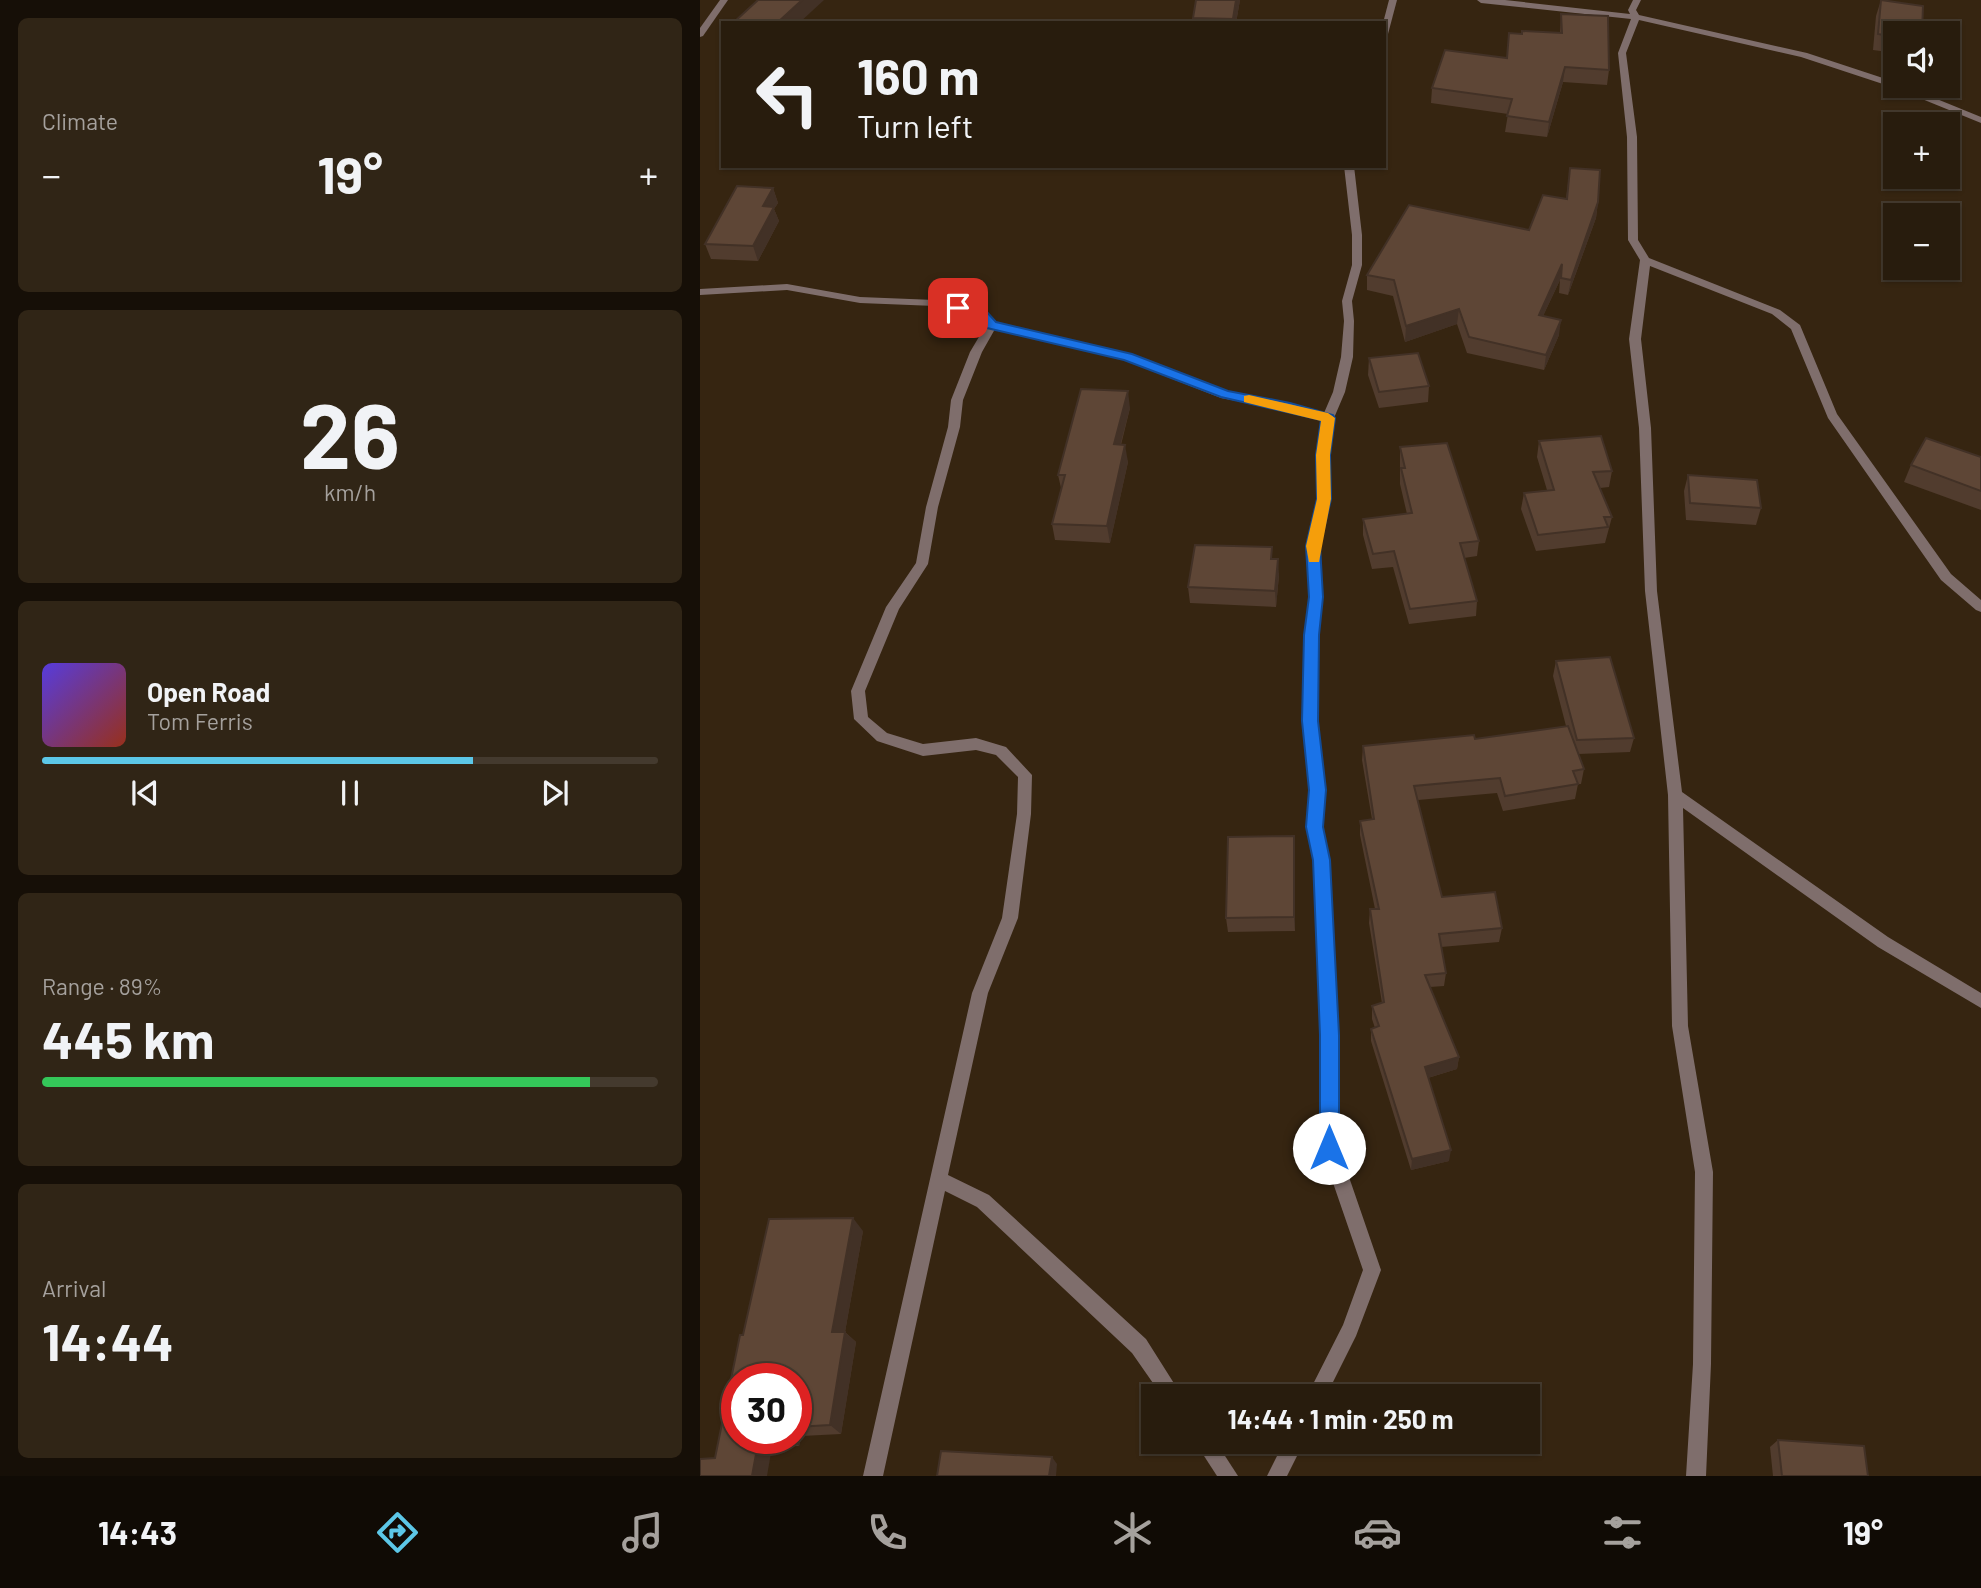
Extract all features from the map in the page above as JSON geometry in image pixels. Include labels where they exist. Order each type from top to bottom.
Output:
[{"type":"street","points":[[700,34],[724,0]]},
{"type":"street","points":[[1386,26],[1393,0]]},
{"type":"street","points":[[1481,0],[1636,17],[1804,55],[1883,80]]},
{"type":"street","points":[[1636,17],[1632,10],[1637,0]]},
{"type":"street","points":[[1636,17],[1622,53],[1632,137],[1633,240],[1645,260],[1776,312],[1796,327],[1832,415],[1945,578],[1981,607]]},
{"type":"street","points":[[1928,98],[1981,120]]},
{"type":"street","points":[[1322,1384],[1350,1330],[1372,1270],[1329,1148],[1330,1035],[1321,860],[1314,827],[1318,790],[1310,721],[1311,635],[1316,597],[1313,546],[1324,499],[1323,455],[1328,418],[1339,392],[1347,357],[1347,301],[1357,265],[1357,235],[1349,168]]},
{"type":"street","points":[[1645,260],[1635,339],[1645,428],[1651,591],[1675,794],[1680,1026],[1704,1172],[1702,1364],[1696,1476]]},
{"type":"street","points":[[700,292],[787,287],[860,300],[935,303],[981,313],[992,325],[1127,357],[1225,394],[1328,418]]},
{"type":"street","points":[[873,1476],[980,992],[1010,918],[1024,814],[1025,775],[1001,751],[976,744],[923,750],[882,737],[861,719],[858,691],[893,607],[922,564],[929,538],[932,507],[954,427],[957,400],[976,352],[992,325]]},
{"type":"street","points":[[1675,794],[1883,942],[1981,1001]]},
{"type":"street","points":[[940,1180],[983,1201],[1139,1346],[1165,1384]]},
{"type":"street","points":[[1213,1454],[1228,1476]]},
{"type":"street","points":[[1276,1476],[1288,1454]]},
{"type":"building","points":[[758,0],[802,0],[779,21],[735,21]]},
{"type":"building","points":[[1196,0],[1236,0],[1233,19],[1193,18]]},
{"type":"building","points":[[1881,0],[1923,6],[1922,21],[1883,21],[1883,35],[1878,34]]},
{"type":"building","points":[[1561,14],[1608,16],[1609,70],[1565,67],[1549,122],[1507,116],[1512,99],[1432,88],[1445,50],[1507,58],[1509,33],[1562,33]]},
{"type":"building","points":[[1570,168],[1600,170],[1598,202],[1571,280],[1561,278],[1562,264],[1539,315],[1561,320],[1546,355],[1469,337],[1459,309],[1406,326],[1394,280],[1367,275],[1409,205],[1529,230],[1543,195],[1567,199]]},
{"type":"building","points":[[737,186],[773,188],[763,206],[774,207],[753,246],[705,244]]},
{"type":"building","points":[[1418,353],[1429,386],[1379,392],[1369,358]]},
{"type":"building","points":[[1081,389],[1128,391],[1114,444],[1125,445],[1107,526],[1052,524],[1065,475],[1058,475]]},
{"type":"building","points":[[1601,436],[1612,471],[1593,472],[1612,517],[1604,517],[1608,527],[1538,535],[1524,493],[1554,490],[1539,441]]},
{"type":"building","points":[[1926,438],[1981,457],[1981,491],[1911,465]]},
{"type":"building","points":[[1447,443],[1479,541],[1460,543],[1477,601],[1410,609],[1394,551],[1373,554],[1363,519],[1412,513],[1401,468],[1405,468],[1400,447]]},
{"type":"building","points":[[1688,475],[1757,480],[1761,508],[1690,503]]},
{"type":"building","points":[[1195,545],[1272,547],[1271,559],[1278,559],[1275,591],[1188,587]]},
{"type":"building","points":[[1610,657],[1634,738],[1577,740],[1556,661]]},
{"type":"building","points":[[1568,726],[1584,769],[1573,771],[1578,784],[1505,796],[1500,778],[1414,786],[1442,897],[1495,892],[1502,928],[1439,934],[1446,973],[1425,975],[1459,1057],[1425,1067],[1451,1150],[1412,1159],[1371,1029],[1379,1026],[1372,1006],[1384,1002],[1370,909],[1379,909],[1360,821],[1374,819],[1363,746],[1474,735],[1475,739]]},
{"type":"building","points":[[1294,836],[1294,917],[1226,918],[1228,837]]},
{"type":"building","points":[[853,1218],[832,1332],[845,1332],[830,1425],[812,1426],[812,1363],[734,1363],[769,1219]]},
{"type":"building","points":[[721,1428],[721,1454],[756,1454],[752,1476],[700,1476],[700,1459],[715,1458]]},
{"type":"building","points":[[1778,1440],[1864,1446],[1868,1476],[1782,1476]]},
{"type":"building","points":[[941,1451],[1052,1457],[1049,1476],[937,1476]]},
{"type":"slow traffic","points":[[1249,399],[1328,418],[1322,472],[1324,499],[1313,546],[1314,559]]},
{"type":"route","points":[[958,308],[981,313],[992,325],[1127,357],[1225,394],[1328,418],[1322,472],[1324,499],[1313,546],[1316,597],[1311,635],[1310,721],[1318,790],[1314,827],[1321,860],[1330,1035],[1329,1148]]}]
